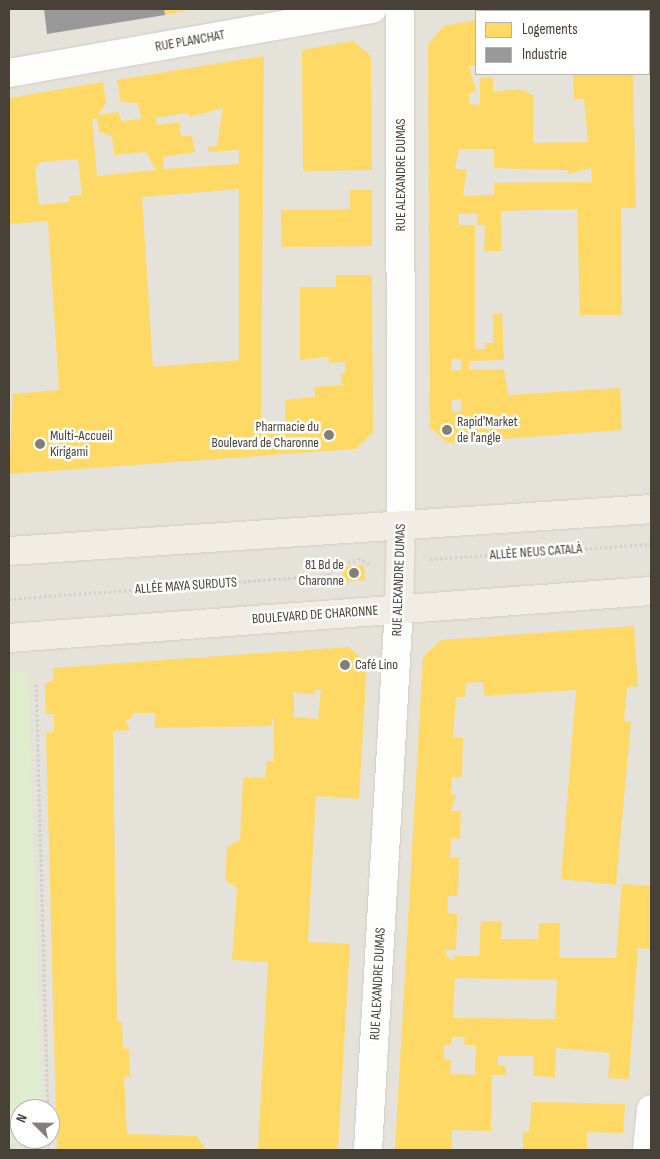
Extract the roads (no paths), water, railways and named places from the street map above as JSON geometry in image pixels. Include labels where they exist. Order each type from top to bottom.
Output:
[{"type":"main road","points":[[9,551],[651,509]]},
{"type":"main road","name":"RUE ALEXANDRE DUMAS","points":[[399,608],[401,526]]},
{"type":"main road","name":"BOULEVARD DE CHARONNE","points":[[9,638],[651,591]]},
{"type":"street","name":"RUE PLANCHAT","points":[[9,73],[372,9]]},
{"type":"street","name":"RUE ALEXANDRE DUMAS","points":[[400,9],[401,526]]},
{"type":"street","name":"RUE ALEXANDRE DUMAS","points":[[368,1150],[399,608]]},
{"type":"street","points":[[647,1150],[651,1109]]},
{"type":"place","name":"Rapid'Market de l'angle","points":[[447,430]]},
{"type":"place","name":"Pharmacie du Boulevard de Charonne","points":[[329,435]]},
{"type":"place","name":"Multi-Accueil Kirigami","points":[[40,444]]},
{"type":"place","name":"81 Bd de Charonne","points":[[354,573]]},
{"type":"place","name":"Café Lino","points":[[345,665]]}]
